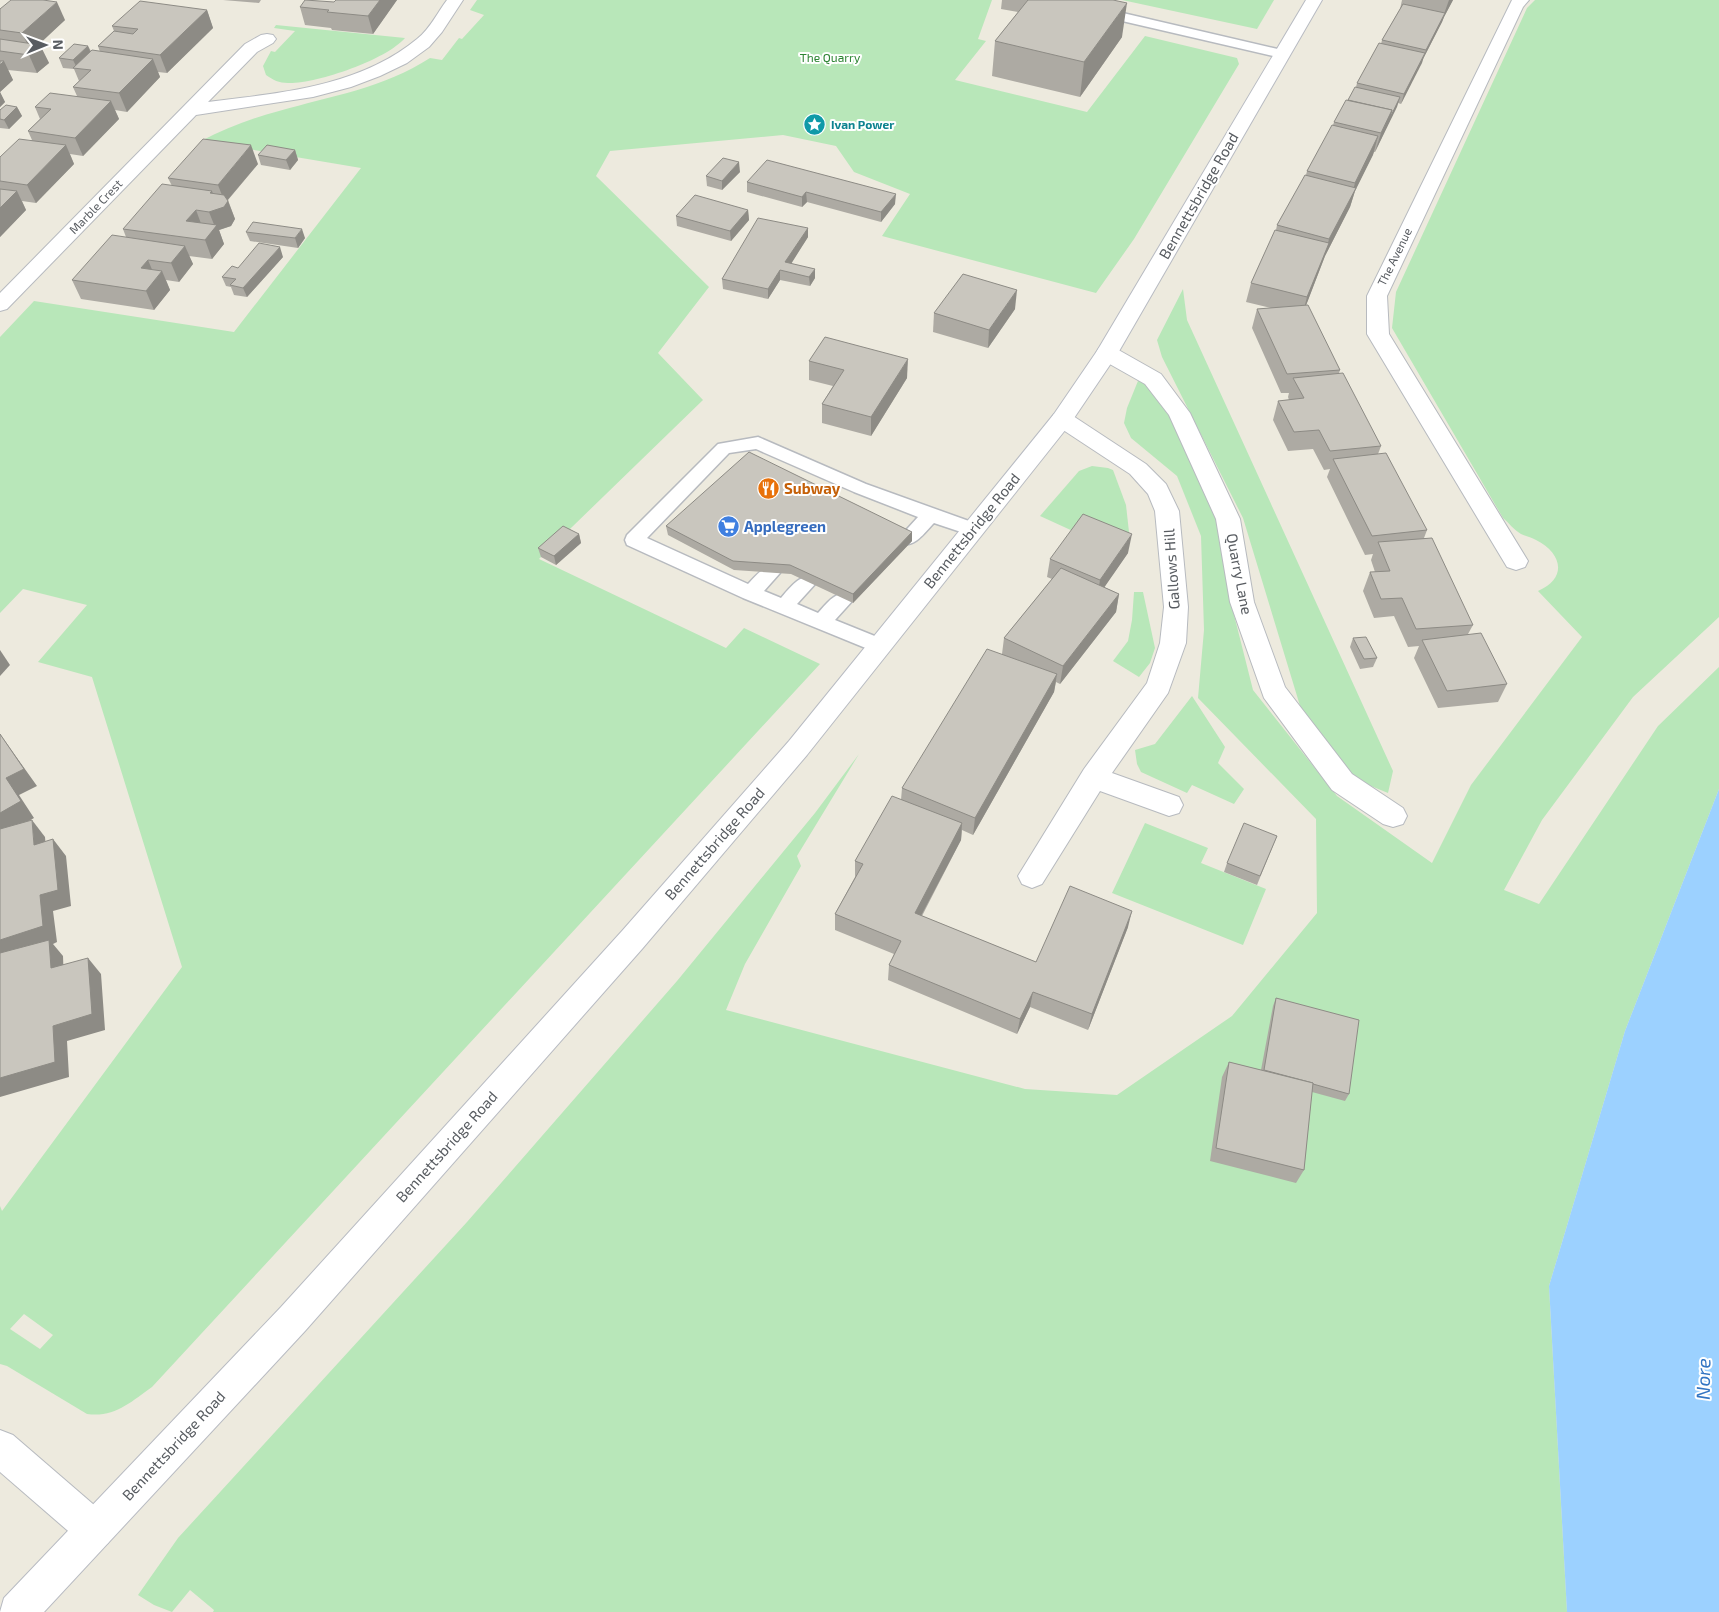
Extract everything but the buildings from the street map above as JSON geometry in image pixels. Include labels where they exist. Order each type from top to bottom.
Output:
[{"type":"street","points":[[191,110],[297,94],[345,82],[384,69],[410,55],[425,42],[454,0]]},
{"type":"street","name":"Bennettsbridge Road","points":[[18,1612],[293,1319],[625,947],[798,748],[1062,419],[1107,353],[1314,0]]},
{"type":"street","name":"The Avenue","points":[[1516,562],[1378,334],[1377,296],[1516,5],[1521,0]]},
{"type":"street","name":"Marble Crest","points":[[0,305],[251,48],[266,39]]},
{"type":"street","name":"Quarry Lane","points":[[1107,353],[1153,379],[1179,413],[1228,519],[1242,602],[1273,692],[1342,782],[1393,816]]},
{"type":"street","name":"Gallows Hill","points":[[1032,876],[1094,777],[1159,686],[1172,643],[1176,607],[1167,511],[1158,490],[1138,469],[1062,419]]},
{"type":"street","points":[[1094,777],[1169,805]]},
{"type":"street","points":[[0,1448],[95,1530]]},
{"type":"lane","points":[[1080,8],[1147,21],[1240,46],[1282,54]]},
{"type":"lane","points":[[880,646],[750,593],[634,540],[724,448],[758,443],[854,494],[890,499],[973,530]]},
{"type":"lane","points":[[876,513],[890,499]]},
{"type":"lane","points":[[907,539],[932,514]]},
{"type":"lane","points":[[750,593],[771,573]]},
{"type":"lane","points":[[783,607],[808,582]]},
{"type":"lane","points":[[820,622],[844,599]]},
{"type":"green space","name":"The Quarry","points":[[477,0],[992,0],[978,39],[986,41],[955,80],[1087,112],[1145,36],[1237,58],[1239,64],[1134,239],[1096,293],[882,236],[910,194],[854,172],[836,146],[783,135],[610,151],[596,176],[709,287],[658,353],[703,400],[539,559],[726,648],[744,628],[820,664],[152,1387],[122,1408],[106,1414],[87,1414],[7,1366],[0,1364],[0,1206],[2,1211],[182,967],[92,677],[38,662],[87,605],[23,589],[0,613],[0,337],[34,301],[234,332],[361,168],[201,141],[259,117],[376,84],[394,77],[430,58],[442,60],[459,38],[462,39],[484,15],[470,10]],"holes":[[[24,1314],[53,1335],[40,1349],[10,1329]]]},
{"type":"green space","points":[[1122,0],[1274,0],[1257,29]]},
{"type":"green space","points":[[1535,0],[1719,0],[1719,617],[1633,697],[1542,820],[1504,890],[1539,904],[1658,726],[1719,667],[1719,789],[1625,1031],[1549,1286],[1567,1612],[213,1612],[214,1610],[190,1590],[172,1612],[154,1605],[138,1595],[178,1538],[467,1222],[677,981],[815,813],[859,754],[797,856],[801,866],[745,964],[726,1010],[1025,1089],[1117,1095],[1232,1016],[1317,913],[1316,819],[1198,698],[1204,630],[1201,536],[1177,476],[1131,438],[1124,423],[1127,408],[1140,376],[1172,413],[1223,523],[1231,603],[1253,690],[1337,796],[1432,863],[1471,785],[1582,637],[1538,591],[1548,586],[1554,579],[1558,566],[1556,558],[1545,545],[1518,532],[1503,518],[1392,328],[1396,292],[1527,8]]},
{"type":"green space","points":[[276,25],[405,38],[383,54],[350,69],[315,79],[285,83],[276,81],[266,75],[263,66],[271,51],[275,52],[295,31],[274,28]]},
{"type":"green space","points":[[1183,289],[1187,320],[1393,771],[1388,793],[1349,777],[1304,719],[1243,518],[1162,357],[1157,340]]},
{"type":"green space","points":[[1092,466],[1113,470],[1126,505],[1130,541],[1075,532],[1040,516],[1079,471]]},
{"type":"green space","points":[[1134,592],[1143,592],[1155,648],[1150,663],[1139,677],[1113,661],[1128,641]]},
{"type":"green space","points":[[1192,696],[1225,747],[1218,763],[1244,789],[1234,804],[1192,785],[1187,793],[1141,772],[1137,764],[1135,750],[1155,744]]},
{"type":"green space","points":[[1145,823],[1208,848],[1201,863],[1266,889],[1243,945],[1112,893]]},
{"type":"water","name":"Nore","points":[[1719,789],[1719,1612],[1567,1612],[1549,1286],[1625,1031]]},
{"type":"place","name":"Ivan Power","points":[[815,125]]},
{"type":"place","name":"Subway","points":[[768,489]]},
{"type":"place","name":"Applegreen","points":[[728,527]]}]
